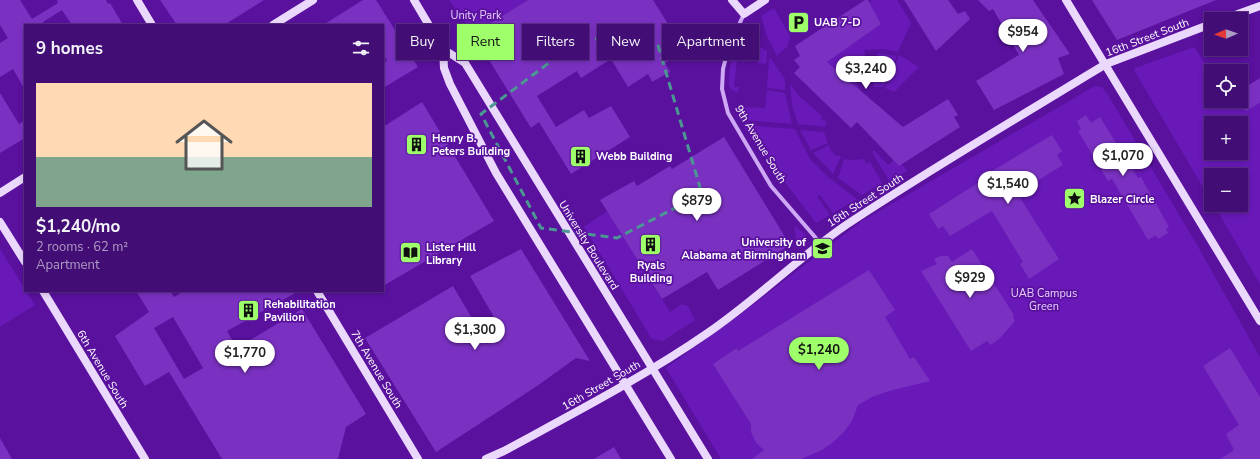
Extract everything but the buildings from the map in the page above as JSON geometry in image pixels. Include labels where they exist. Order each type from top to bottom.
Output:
[{"type":"street","points":[[137,0],[151,24]]},
{"type":"street","points":[[274,24],[313,0]]},
{"type":"street","name":"University Boulevard","points":[[414,0],[428,24]]},
{"type":"street","points":[[732,0],[744,14],[765,0]]},
{"type":"street","points":[[1066,0],[1260,321]]},
{"type":"street","points":[[1243,12],[1260,6]]},
{"type":"street","name":"9th Avenue South","points":[[744,14],[729,46],[723,69],[722,89],[728,113],[771,186],[821,244]]},
{"type":"street","name":"16th Street South","points":[[486,459],[626,385],[709,332],[752,300],[821,244],[876,205],[1106,64],[1204,27]]},
{"type":"street","name":"University Boulevard","points":[[449,53],[465,64],[708,459]]},
{"type":"street","name":"University Boulevard","points":[[444,60],[444,68],[450,84],[496,173],[671,459]]},
{"type":"street","points":[[0,192],[24,178]]},
{"type":"street","points":[[0,222],[24,260]]},
{"type":"street","name":"6th Avenue South","points":[[44,292],[145,459]]},
{"type":"street","name":"7th Avenue South","points":[[318,292],[418,459]]},
{"type":"highlighted area","points":[[582,38],[657,42],[702,194],[617,238],[541,228],[481,114]]},
{"type":"green space","name":"Unity Park","points":[[449,0],[528,0],[489,24],[466,24]]},
{"type":"green space","points":[[871,0],[897,0],[911,23],[898,52],[883,49],[864,50],[866,59],[859,62],[863,71],[853,77],[861,91],[827,62],[881,24],[870,4]]},
{"type":"green space","points":[[774,8],[790,36],[788,46],[777,56],[767,36],[761,16]]},
{"type":"green space","points":[[759,46],[767,51],[766,64],[758,63]]},
{"type":"green space","points":[[1194,47],[1206,64],[1204,64],[1204,108],[1243,108],[1246,111],[1260,103],[1260,284],[1218,212],[1248,212],[1248,168],[1204,168],[1204,189],[1134,70],[1135,68]]},
{"type":"green space","points":[[877,53],[897,56],[884,87],[874,87],[868,67],[873,66],[872,57],[877,56]]},
{"type":"green space","points":[[899,55],[919,67],[894,92],[885,88]]},
{"type":"green space","points":[[769,59],[771,59],[785,79],[785,90],[767,88]]},
{"type":"green space","points":[[732,60],[746,60],[746,62],[737,61],[734,87],[739,87],[738,92],[733,91],[729,87],[730,67]]},
{"type":"green space","points":[[790,84],[799,96],[822,116],[821,119],[826,121],[825,127],[798,124],[792,106]]},
{"type":"green space","name":"UAB Campus Green","points":[[1095,86],[1102,87],[1108,95],[1196,243],[1260,357],[1260,459],[721,459],[666,368],[742,313],[862,221]]},
{"type":"green space","points":[[767,90],[785,93],[792,124],[744,120],[740,112],[745,107],[765,108]]},
{"type":"green space","points":[[743,125],[795,129],[810,159],[828,177],[857,199],[833,213],[820,195],[817,196],[830,215],[816,223],[758,149]]},
{"type":"green space","points":[[800,130],[824,132],[828,143],[811,150]]},
{"type":"green space","points":[[829,145],[830,149],[836,156],[838,155],[841,157],[833,174],[813,153]]},
{"type":"green space","points":[[874,150],[888,165],[894,160],[899,166],[902,164],[907,171],[890,182],[872,152]]},
{"type":"green space","points":[[844,159],[864,159],[866,164],[870,162],[882,183],[862,195],[838,178]]},
{"type":"green space","points":[[607,211],[670,312],[682,304],[688,306],[695,320],[663,341],[652,339],[584,227]]},
{"type":"green space","points":[[794,225],[806,235],[803,243],[797,248]]},
{"type":"green space","points":[[0,249],[24,287],[24,292],[27,292],[35,305],[0,327]]},
{"type":"place","name":"UAB 7-D","points":[[799,22]]},
{"type":"place","name":"Henry B. Peters Building","points":[[416,144]]},
{"type":"place","name":"Webb Building","points":[[580,156]]},
{"type":"place","name":"Blazer Circle","points":[[1074,199]]},
{"type":"place","name":"Ryals Building","points":[[651,245]]},
{"type":"place","name":"University of Alabama at Birmingham","points":[[822,248]]},
{"type":"place","name":"Lister Hill Library","points":[[411,253]]},
{"type":"place","name":"Rehabilitation Pavilion","points":[[248,310]]}]
